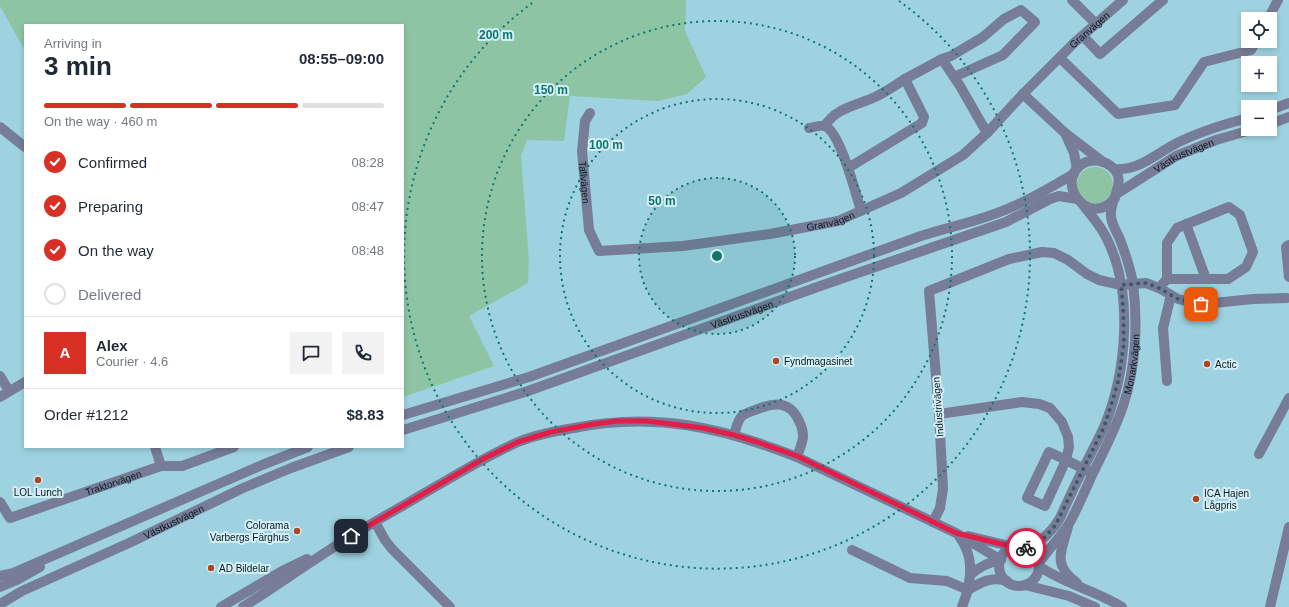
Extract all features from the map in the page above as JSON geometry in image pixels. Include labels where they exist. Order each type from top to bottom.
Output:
[{"type":"street","points":[[1072,0],[1096,24]]},
{"type":"street","name":"Granvägen","points":[[599,251],[683,246],[770,234],[838,221],[901,193],[962,155],[987,133],[1023,94],[1060,58],[1123,0]]},
{"type":"street","points":[[1083,36],[1100,54],[1163,0]]},
{"type":"street","points":[[1272,12],[1278,0]]},
{"type":"street","points":[[825,126],[830,118],[839,112],[876,96],[942,59],[951,56],[983,37],[1004,19],[1021,10],[1035,22],[1003,55],[954,77]]},
{"type":"street","points":[[1060,58],[1118,114],[1175,105],[1204,62],[1251,50],[1252,48]]},
{"type":"street","points":[[942,59],[987,133]]},
{"type":"street","points":[[848,168],[922,123],[924,117],[906,79]]},
{"type":"street","points":[[1023,94],[1066,134],[1114,169],[1119,180],[1116,195],[1106,205],[1098,208],[1090,208],[1080,202],[1072,187],[1076,171],[1074,153],[1066,134]]},
{"type":"street","points":[[1277,107],[1289,103]]},
{"type":"street","name":"Tallvägen","points":[[590,113],[585,122],[582,151],[589,230],[599,251]]},
{"type":"street","points":[[1277,121],[1289,117]]},
{"type":"street","name":"Västkustvägen","points":[[1114,169],[1132,168],[1195,134],[1241,120]]},
{"type":"street","points":[[809,128],[825,126],[832,133],[848,168],[861,210]]},
{"type":"street","points":[[0,127],[24,146]]},
{"type":"street","name":"Västkustvägen","points":[[1116,195],[1181,153],[1241,133]]},
{"type":"street","points":[[1076,171],[1084,163],[1091,161],[1103,162]]},
{"type":"street","name":"Västkustvägen","points":[[404,416],[529,377],[921,236],[980,219],[1014,206],[1076,171]]},
{"type":"street","name":"Monarkvägen","points":[[1039,564],[1069,523],[1112,435],[1129,384],[1134,346],[1135,322],[1133,284],[1126,256],[1111,217],[1112,206],[1116,195]]},
{"type":"street","name":"Västkustvägen","points":[[404,430],[541,387],[823,285],[1006,222],[1050,199],[1059,196],[1080,202]]},
{"type":"street","name":"Monarkvägen","points":[[1028,548],[1043,539],[1055,526],[1104,427],[1118,382],[1124,343],[1121,285],[1116,263],[1106,237],[1080,202]]},
{"type":"street","points":[[1159,288],[1167,279],[1167,243],[1177,228],[1229,207],[1240,215],[1253,252],[1246,267],[1228,279],[1167,279]]},
{"type":"street","points":[[1186,224],[1206,279]]},
{"type":"street","points":[[1289,246],[1286,247],[1289,277]]},
{"type":"street","name":"Industrivägen","points":[[933,522],[940,508],[943,489],[939,414],[929,290],[1009,259],[1042,252],[1054,253],[1068,260],[1087,274],[1099,280],[1121,285]]},
{"type":"street","points":[[1121,285],[1146,283],[1159,288],[1178,299],[1201,304],[1273,297],[1288,300]]},
{"type":"street","points":[[1167,381],[1163,328],[1171,295]]},
{"type":"street","points":[[0,376],[10,391]]},
{"type":"street","points":[[0,397],[24,383]]},
{"type":"street","points":[[1259,454],[1289,398]]},
{"type":"street","points":[[939,414],[1022,402],[1039,404],[1050,408],[1062,422],[1068,437],[1069,447],[1066,460],[1045,506],[1027,498],[1049,452],[1066,460],[1083,469],[1093,473]]},
{"type":"street","points":[[734,435],[741,416],[767,405],[784,405],[791,408],[798,417],[801,425],[803,435],[797,456]]},
{"type":"street","points":[[243,607],[351,536],[483,459],[518,442],[551,432],[617,421],[647,421],[703,428],[734,435],[797,456],[956,533],[1001,560]]},
{"type":"street","points":[[154,448],[161,466]]},
{"type":"street","name":"Traktorvägen","points":[[0,502],[10,518],[161,466],[182,466],[231,448]]},
{"type":"street","name":"Västkustvägen","points":[[0,576],[13,573],[80,545],[262,465],[305,448]]},
{"type":"street","name":"Västkustvägen","points":[[2,603],[22,591],[122,546],[244,488],[291,468],[346,448]]},
{"type":"street","points":[[375,522],[392,549],[450,607]]},
{"type":"street","name":"Monarkvägen","points":[[1069,523],[1060,563],[1064,571],[1087,590]]},
{"type":"street","points":[[1270,607],[1289,526]]},
{"type":"street","points":[[956,533],[1014,547],[1028,548],[1035,554],[1039,564],[1054,576],[1122,607]]},
{"type":"street","points":[[956,533],[968,552],[971,562],[968,590],[962,607]]},
{"type":"street","points":[[221,607],[282,571],[351,536]]},
{"type":"street","name":"Västkustvägen","points":[[0,588],[80,545]]},
{"type":"street","points":[[1007,581],[1000,569],[1001,560],[1006,552],[1014,547]]},
{"type":"street","points":[[852,550],[910,578],[947,581],[968,590]]},
{"type":"street","points":[[970,576],[982,566],[990,562],[1001,560]]},
{"type":"street","points":[[1025,585],[1035,578],[1039,564]]},
{"type":"street","points":[[968,590],[978,584],[992,579],[1007,581],[1015,585],[1025,585],[1054,591],[1095,607]]},
{"type":"green space","points":[[0,0],[686,0],[685,31],[706,77],[687,94],[658,101],[570,96],[564,141],[527,140],[521,156],[529,260],[528,283],[469,316],[494,366],[404,397],[404,24],[24,24],[24,49],[0,6]]},
{"type":"green space","points":[[1099,167],[1108,172],[1112,178],[1112,192],[1108,198],[1099,203],[1091,203],[1082,198],[1078,192],[1077,181],[1082,172],[1088,168]]},
{"type":"way so far","points":[[1026,548],[1043,539],[1055,526],[1104,427],[1118,382],[1124,343],[1121,285],[1146,283],[1165,291],[1178,299],[1201,304]]},
{"type":"place","name":"Fyndmagasinet","points":[[776,361]]},
{"type":"place","name":"Actic","points":[[1207,364]]},
{"type":"place","name":"LOL Lunch","points":[[38,480]]},
{"type":"place","name":"ICA Hajen Lågpris","points":[[1196,499]]},
{"type":"place","name":"Colorama Varbergs Färghus","points":[[297,531]]},
{"type":"place","name":"AD Bildelar","points":[[211,568]]},
{"type":"route","points":[[351,536],[483,459],[518,442],[551,432],[594,424],[617,421],[647,421],[673,423],[703,428],[757,442],[797,456],[956,533],[1014,547],[1019,546],[1026,548]]}]
